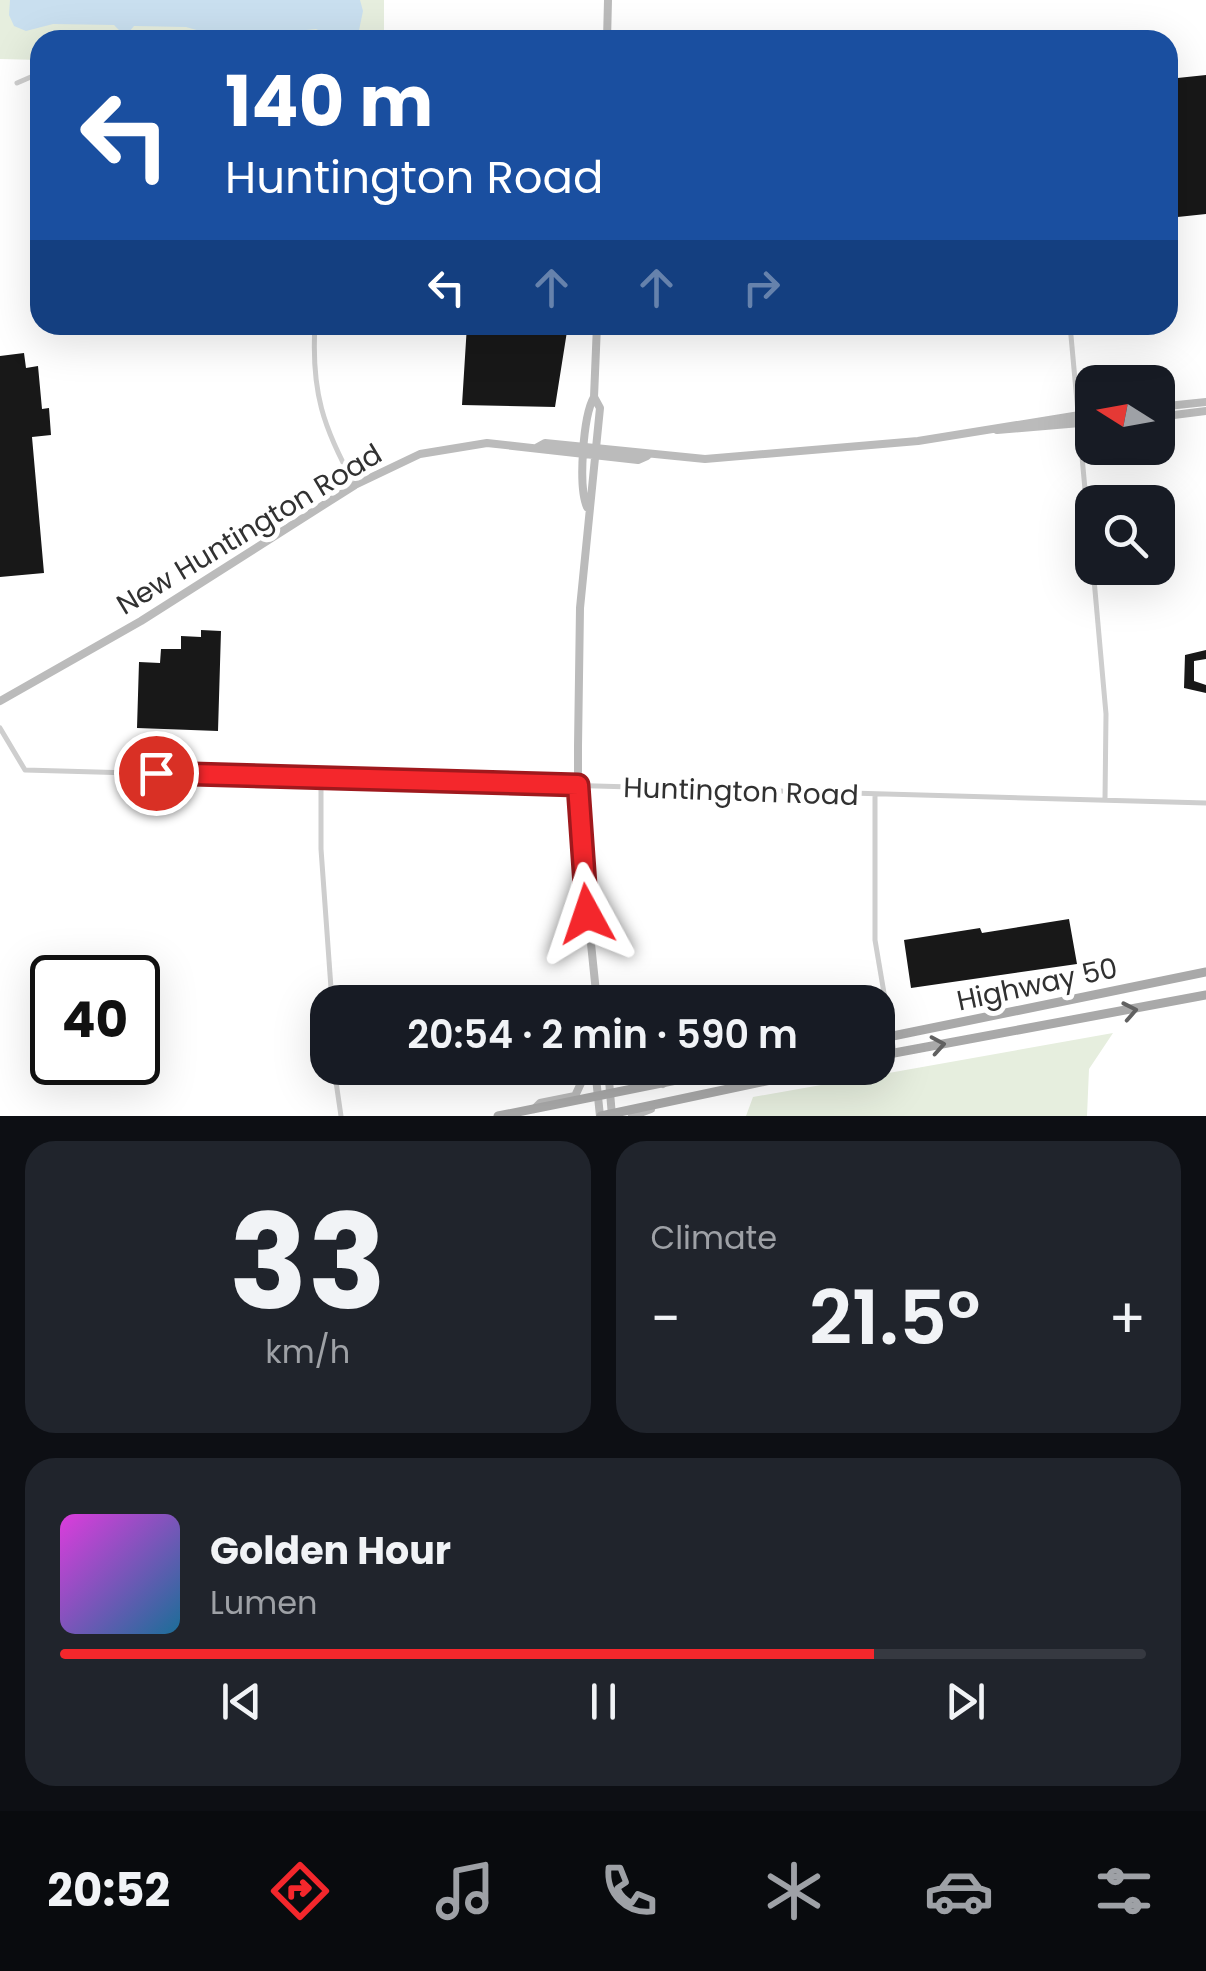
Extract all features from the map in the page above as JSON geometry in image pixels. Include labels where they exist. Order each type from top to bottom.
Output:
[{"type":"main road","name":"Highway 50","points":[[895,1036],[1206,972]]},
{"type":"main road","name":"Highway 50","points":[[895,1052],[1206,996]]},
{"type":"main road","points":[[498,1116],[658,1085]]},
{"type":"main road","points":[[606,1115],[750,1085]]},
{"type":"street","points":[[608,0],[608,30]]},
{"type":"street","points":[[17,83],[30,77]]},
{"type":"street","points":[[314,335],[316,398],[326,430],[355,485]]},
{"type":"street","points":[[587,507],[582,495],[588,408],[594,397],[597,335]]},
{"type":"street","points":[[1071,335],[1075,377]]},
{"type":"street","points":[[594,397],[600,408],[593,496],[587,507],[580,608],[578,785],[595,985]]},
{"type":"street","points":[[1175,405],[1206,402]]},
{"type":"street","points":[[1175,415],[1206,412]]},
{"type":"street","name":"New Huntington Road","points":[[0,701],[146,618],[355,485],[420,454],[442,448],[487,443],[544,452],[585,451],[705,460],[918,441],[1075,419]]},
{"type":"street","points":[[1094,585],[1106,714],[1105,800]]},
{"type":"street","name":"Huntington Road","points":[[0,728],[25,770],[1206,803]]},
{"type":"street","points":[[321,776],[321,849],[331,985]]},
{"type":"street","points":[[875,795],[875,940],[883,985]]},
{"type":"street","points":[[337,1085],[342,1116]]},
{"type":"street","points":[[534,1110],[540,1103],[575,1096],[582,1085]]},
{"type":"street","points":[[596,1085],[606,1115]]},
{"type":"street","points":[[606,1115],[610,1085]]},
{"type":"street","points":[[632,1116],[663,1104]]},
{"type":"green space","points":[[0,0],[384,0],[384,30],[30,30],[30,60],[0,59]]},
{"type":"green space","points":[[1113,1033],[1089,1069],[1087,1116],[746,1116],[753,1097],[820,1085],[895,1085],[895,1072]]},
{"type":"water","points":[[10,0],[360,0],[363,11],[359,30],[134,26],[131,30],[119,30],[114,25],[53,24],[26,31],[14,26],[9,15]]},
{"type":"building","points":[[1206,75],[1206,214],[1178,217],[1178,78]]},
{"type":"building","points":[[466,335],[566,335],[555,407],[462,405]]},
{"type":"building","points":[[24,353],[26,368],[38,366],[42,409],[49,408],[51,435],[32,437],[44,573],[0,577],[0,356]]},
{"type":"building","points":[[201,630],[221,631],[218,731],[137,728],[139,662],[160,663],[161,649],[181,649],[181,636],[201,637]]},
{"type":"building","points":[[1206,650],[1206,659],[1194,661],[1194,681],[1206,685],[1206,693],[1184,688],[1185,655]]},
{"type":"building","points":[[1069,919],[1077,964],[911,988],[904,940]]},
{"type":"route","points":[[156,773],[578,785],[587,914]]}]
